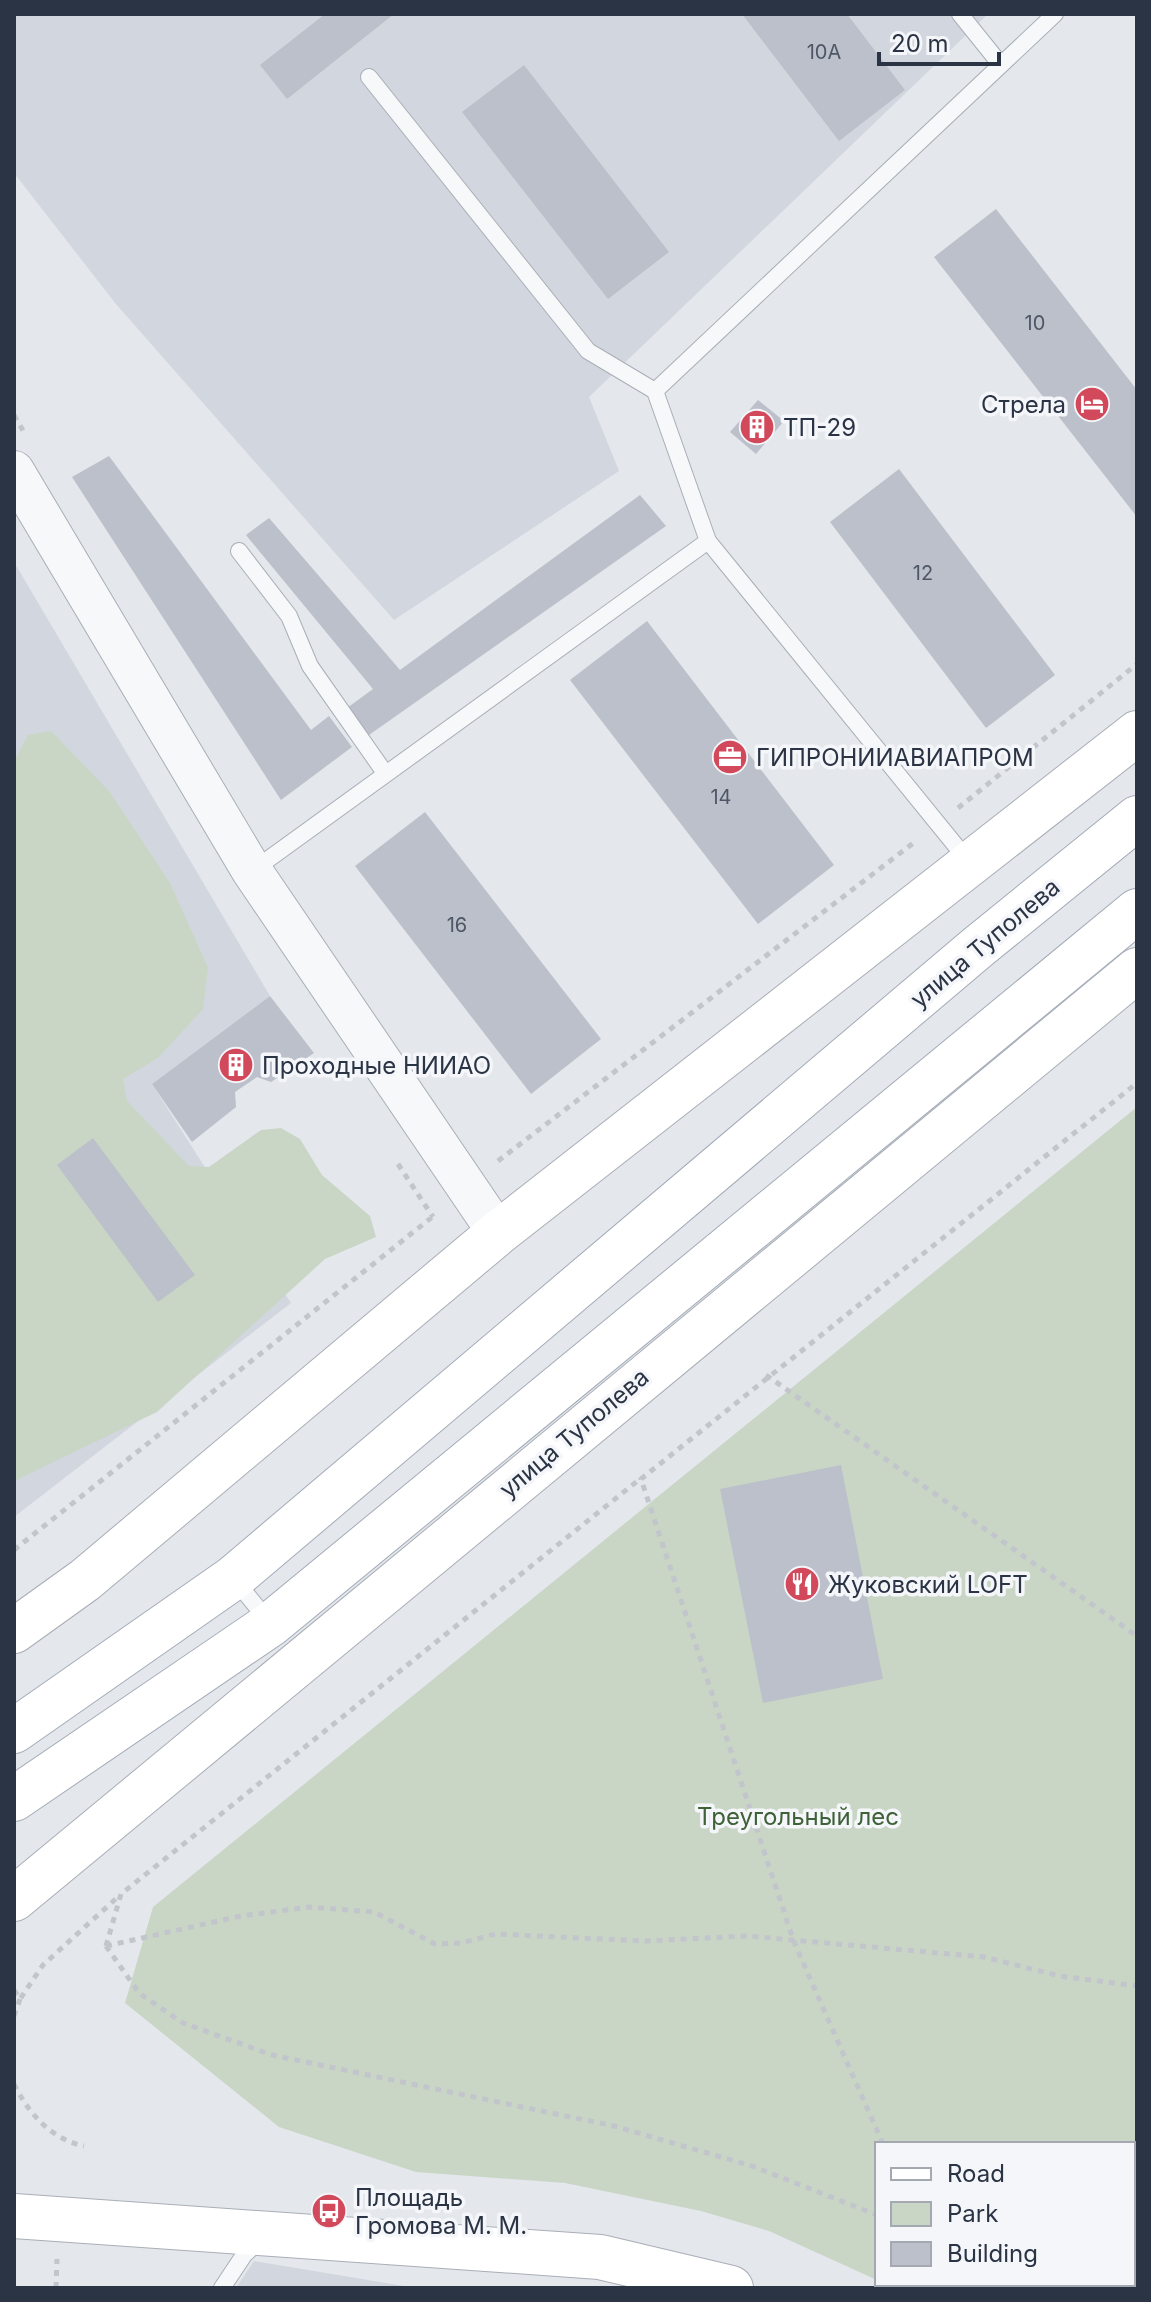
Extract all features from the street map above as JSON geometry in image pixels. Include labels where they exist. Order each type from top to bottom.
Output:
[{"type":"main road","points":[[14,1631],[85,1580],[498,1233],[1137,733]]},
{"type":"main road","name":"улица Туполева","points":[[14,1731],[233,1578],[978,947],[1137,818]]},
{"type":"main road","name":"улица Туполева","points":[[14,1799],[271,1624],[1137,911]]},
{"type":"main road","name":"улица Туполева","points":[[14,1899],[1137,970]]},
{"type":"main road","points":[[15,2216],[600,2257],[731,2288]]},
{"type":"street","points":[[14,471],[252,871],[498,1233]]},
{"type":"lane","points":[[960,14],[1001,65]]},
{"type":"lane","points":[[655,391],[1055,14]]},
{"type":"lane","points":[[369,77],[588,351],[655,391],[708,541],[969,862]]},
{"type":"lane","points":[[252,871],[708,541]]},
{"type":"lane","points":[[239,551],[289,616],[316,676],[385,773]]},
{"type":"lane","points":[[233,1578],[271,1624]]},
{"type":"lane","points":[[222,2288],[244,2255],[266,2234]]},
{"type":"path","points":[[14,1550],[468,1186],[937,825],[1137,664]]},
{"type":"path","points":[[14,2016],[20,1999],[43,1965],[121,1894],[641,1479],[766,1375],[1137,1083]]},
{"type":"path","points":[[766,1375],[1137,1636]]},
{"type":"path","points":[[641,1479],[794,1942],[882,2142]]},
{"type":"path","points":[[106,1946],[121,1894]]},
{"type":"path","points":[[106,1946],[241,1916],[310,1907],[374,1912],[435,1944],[462,1943],[495,1934],[645,1941],[747,1936],[984,1957],[1060,1976],[1137,1986]]},
{"type":"path","points":[[106,1946],[139,1993],[183,2023],[272,2055],[614,2126],[752,2166],[875,2214]]},
{"type":"path","points":[[14,1990],[20,1999]]},
{"type":"path","points":[[14,2084],[25,2105],[61,2141],[84,2146]]},
{"type":"shaded area","points":[[14,14],[988,14],[589,397],[619,471],[394,620],[116,304],[14,173]]},
{"type":"shaded area","points":[[14,562],[270,996],[152,1084],[291,1303],[14,1517]]},
{"type":"shaded area","points":[[254,2261],[416,2288],[236,2288]]},
{"type":"green space","points":[[51,731],[109,791],[170,883],[208,968],[203,1009],[158,1058],[123,1079],[127,1101],[189,1166],[209,1167],[261,1130],[281,1128],[300,1139],[322,1175],[370,1216],[376,1237],[325,1259],[157,1412],[14,1481],[14,762],[28,735]]},
{"type":"green space","name":"Треугольный лес","points":[[1137,1107],[1137,2288],[888,2286],[1135,2286],[1135,2142],[875,2142],[875,2279],[769,2231],[701,2211],[565,2183],[416,2172],[279,2127],[125,2003],[153,1907]]},
{"type":"building","points":[[325,14],[394,14],[287,99],[260,65]]},
{"type":"building","points":[[742,14],[847,14],[905,90],[839,141]]},
{"type":"building","points":[[524,65],[669,252],[608,299],[462,112]]},
{"type":"building","points":[[996,209],[1137,390],[1137,517],[934,257]]},
{"type":"building","name":"ТП-29","points":[[758,400],[784,421],[756,454],[730,432]]},
{"type":"building","points":[[109,456],[311,730],[329,716],[352,747],[281,800],[72,477]]},
{"type":"building","points":[[899,469],[1055,675],[986,728],[830,522]]},
{"type":"building","points":[[640,495],[666,526],[369,735],[347,708],[373,689],[246,535],[269,518],[400,670]]},
{"type":"building","points":[[647,621],[834,865],[758,924],[570,680]]},
{"type":"building","points":[[425,812],[601,1039],[531,1094],[355,866]]},
{"type":"building","name":"Проходные НИИАО","points":[[270,996],[314,1053],[271,1082],[257,1077],[235,1092],[236,1107],[192,1142],[152,1084]]},
{"type":"building","points":[[93,1138],[195,1275],[158,1302],[57,1165]]},
{"type":"building","name":"Жуковский LOFT","points":[[841,1465],[883,1679],[763,1703],[720,1489]]},
{"type":"place","name":"Стрела","points":[[1092,404]]},
{"type":"place","name":"ТП-29","points":[[757,427]]},
{"type":"place","name":"ГИПРОНИИАВИАПРОМ","points":[[730,757]]},
{"type":"place","name":"Проходные НИИАО","points":[[236,1065]]},
{"type":"place","name":"Жуковский LOFT","points":[[802,1584]]},
{"type":"place","name":"Площадь Громова М. М.","points":[[329,2211]]}]
